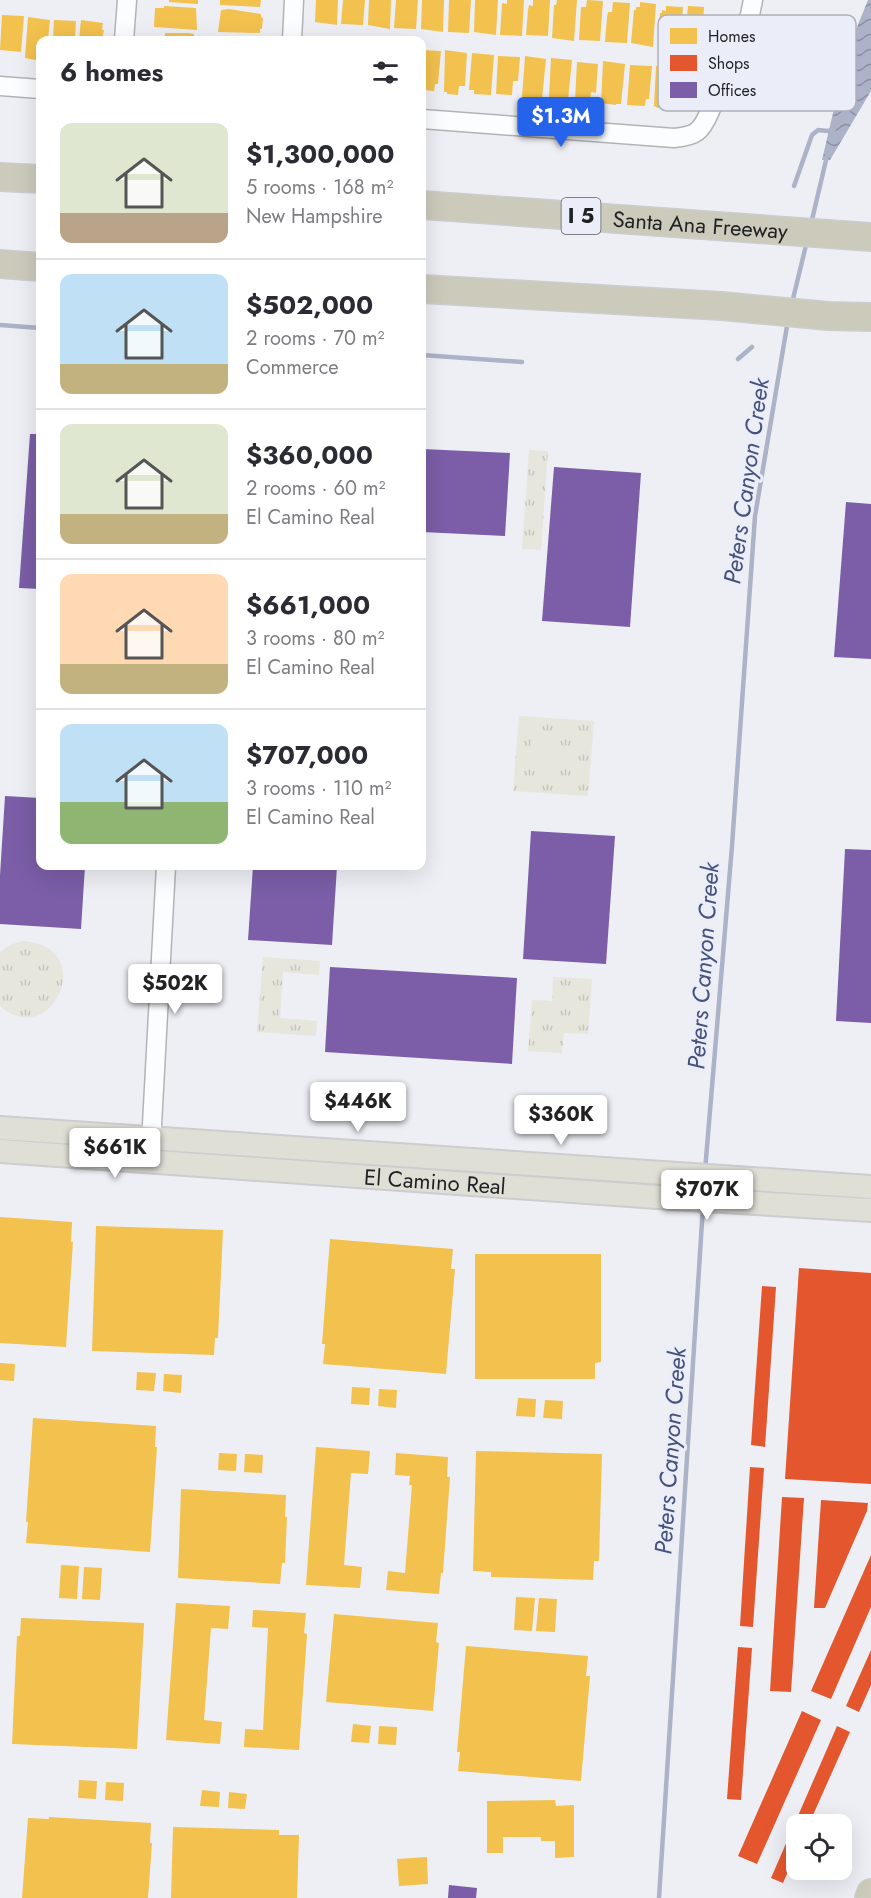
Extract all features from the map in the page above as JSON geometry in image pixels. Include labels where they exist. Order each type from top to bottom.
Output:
[{"type":"highway","points":[[0,177],[36,179]]},
{"type":"highway","name":"Santa Ana Freeway","points":[[426,205],[858,236]]},
{"type":"highway","points":[[0,264],[36,267]]},
{"type":"highway","points":[[426,289],[722,306],[871,322]]},
{"type":"highway","points":[[828,316],[871,317]]},
{"type":"highway","points":[[869,1898],[871,1893]]},
{"type":"main road","name":"El Camino Real","points":[[0,1128],[871,1187]]},
{"type":"main road","name":"El Camino Real","points":[[0,1151],[871,1210]]},
{"type":"street","points":[[124,36],[127,0]]},
{"type":"street","points":[[292,36],[294,0]]},
{"type":"street","points":[[750,15],[753,0]]},
{"type":"street","points":[[0,86],[36,89]]},
{"type":"street","points":[[426,119],[674,138],[695,134],[703,126],[710,111]]},
{"type":"street","points":[[150,1162],[166,870]]},
{"type":"green space","points":[[529,450],[548,451],[541,550],[522,549]]},
{"type":"green space","points":[[519,716],[594,721],[588,796],[513,791]]},
{"type":"green space","points":[[532,735],[557,737],[554,772],[530,770]]},
{"type":"green space","points":[[22,941],[46,947],[59,959],[63,975],[60,992],[50,1007],[36,1016],[19,1017],[0,1006],[0,952]]},
{"type":"green space","points":[[263,957],[320,961],[319,975],[283,972],[280,1018],[317,1021],[316,1036],[257,1032]]},
{"type":"green space","points":[[553,977],[592,979],[588,1034],[564,1033],[562,1053],[528,1051],[532,1000],[552,1001]]},
{"type":"water","points":[[868,0],[871,0],[871,91],[830,160],[822,160],[833,111],[856,111],[856,29]]},
{"type":"building: Homes","points":[[169,0],[198,0],[198,4],[169,2]]},
{"type":"building: Homes","points":[[220,0],[261,0],[260,7],[220,5]]},
{"type":"building: Homes","points":[[316,0],[338,0],[337,25],[315,22]]},
{"type":"building: Homes","points":[[343,0],[365,0],[363,25],[341,24]]},
{"type":"building: Homes","points":[[369,0],[391,0],[390,29],[368,25]]},
{"type":"building: Homes","points":[[396,0],[418,0],[416,29],[394,28]]},
{"type":"building: Homes","points":[[422,0],[444,0],[443,32],[421,29]]},
{"type":"building: Homes","points":[[449,0],[471,0],[469,33],[448,32]]},
{"type":"building: Homes","points":[[475,0],[498,0],[496,35],[474,32]]},
{"type":"building: Homes","points":[[507,0],[524,0],[522,36],[500,35],[502,3],[507,4]]},
{"type":"building: Homes","points":[[533,0],[550,0],[548,36],[526,35],[529,5],[533,6]]},
{"type":"building: Homes","points":[[557,0],[577,0],[574,41],[552,38],[554,5]]},
{"type":"building: Homes","points":[[587,0],[603,1],[600,41],[579,40],[581,7],[586,7]]},
{"type":"building: Homes","points":[[613,2],[630,3],[627,43],[605,42],[608,12],[612,12]]},
{"type":"building: Homes","points":[[640,2],[656,4],[653,47],[631,43],[634,10],[640,7]]},
{"type":"building: Homes","points":[[164,6],[196,8],[197,30],[154,27],[155,8],[164,8]]},
{"type":"building: Homes","points":[[666,6],[683,7],[682,15],[660,15],[662,10],[666,11]]},
{"type":"building: Homes","points":[[688,6],[704,7],[703,15],[687,15]]},
{"type":"building: Homes","points":[[221,10],[261,14],[263,18],[260,33],[218,32]]},
{"type":"building: Homes","points":[[2,15],[24,16],[21,52],[0,50]]},
{"type":"building: Homes","points":[[28,17],[50,20],[48,36],[36,36],[36,60],[25,58]]},
{"type":"building: Homes","points":[[54,20],[76,21],[75,36],[53,36]]},
{"type":"building: Homes","points":[[81,20],[103,23],[103,36],[79,36]]},
{"type":"building: Homes","points":[[165,33],[194,34],[194,36],[165,36]]},
{"type":"building: Homes","points":[[426,50],[441,51],[438,84],[435,84],[434,91],[426,90]]},
{"type":"building: Homes","points":[[445,50],[467,53],[465,86],[459,86],[458,95],[444,92]]},
{"type":"building: Homes","points":[[472,53],[494,55],[491,95],[474,94],[474,90],[469,90]]},
{"type":"building: Homes","points":[[498,56],[520,57],[518,81],[513,81],[512,95],[496,94]]},
{"type":"building: Homes","points":[[525,56],[546,59],[542,99],[526,100],[526,97],[522,97]]},
{"type":"building: Homes","points":[[551,58],[572,60],[568,100],[549,98]]},
{"type":"building: Homes","points":[[603,61],[625,64],[621,104],[601,103]]},
{"type":"building: Homes","points":[[577,62],[598,64],[596,93],[591,92],[590,102],[575,101]]},
{"type":"building: Homes","points":[[630,65],[652,66],[649,99],[646,99],[645,106],[627,105]]},
{"type":"building: Homes","points":[[656,66],[658,66],[658,108],[654,106]]},
{"type":"building: Homes","points":[[0,1217],[72,1222],[71,1242],[73,1242],[66,1347],[0,1343]]},
{"type":"building: Homes","points":[[96,1226],[223,1230],[218,1338],[215,1338],[214,1355],[92,1351]]},
{"type":"building: Homes","points":[[330,1239],[453,1249],[451,1269],[455,1269],[446,1374],[323,1364],[325,1344],[322,1344]]},
{"type":"building: Homes","points":[[475,1254],[601,1254],[601,1362],[595,1363],[595,1379],[475,1379]]},
{"type":"building: Homes","points":[[0,1363],[15,1364],[14,1381],[0,1380]]},
{"type":"building: Homes","points":[[137,1372],[156,1373],[154,1391],[136,1390]]},
{"type":"building: Homes","points":[[164,1374],[182,1375],[181,1393],[163,1391]]},
{"type":"building: Homes","points":[[352,1387],[370,1388],[369,1405],[351,1404]]},
{"type":"building: Homes","points":[[379,1389],[397,1390],[396,1408],[378,1406]]},
{"type":"building: Homes","points":[[518,1398],[536,1399],[535,1417],[516,1416]]},
{"type":"building: Homes","points":[[545,1400],[563,1401],[562,1419],[543,1418]]},
{"type":"building: Homes","points":[[33,1418],[156,1426],[155,1447],[157,1447],[150,1552],[26,1543]]},
{"type":"building: Homes","points":[[316,1447],[370,1451],[368,1474],[351,1473],[344,1565],[362,1567],[360,1588],[306,1585]]},
{"type":"building: Homes","points":[[476,1451],[602,1454],[599,1561],[594,1561],[593,1580],[491,1577],[491,1572],[473,1571]]},
{"type":"building: Homes","points":[[219,1453],[237,1454],[236,1471],[218,1470]]},
{"type":"building: Homes","points":[[396,1453],[448,1457],[447,1477],[450,1477],[443,1573],[441,1573],[439,1594],[386,1590],[388,1571],[405,1573],[412,1485],[409,1485],[410,1476],[395,1475]]},
{"type":"building: Homes","points":[[245,1454],[263,1455],[262,1473],[244,1472]]},
{"type":"building: Homes","points":[[181,1489],[286,1495],[285,1563],[282,1563],[280,1584],[178,1578]]},
{"type":"building: Homes","points":[[61,1565],[79,1566],[77,1599],[59,1598]]},
{"type":"building: Homes","points":[[84,1567],[102,1568],[100,1600],[82,1599]]},
{"type":"building: Homes","points":[[516,1597],[535,1598],[532,1631],[514,1630]]},
{"type":"building: Homes","points":[[539,1598],[557,1599],[555,1632],[536,1631]]},
{"type":"building: Homes","points":[[176,1603],[230,1606],[228,1629],[211,1628],[204,1720],[222,1722],[220,1744],[166,1740]]},
{"type":"building: Homes","points":[[253,1610],[306,1613],[304,1633],[307,1634],[299,1750],[244,1747],[245,1729],[263,1730],[268,1628],[252,1627]]},
{"type":"building: Homes","points":[[334,1614],[438,1623],[436,1642],[439,1643],[433,1711],[326,1702]]},
{"type":"building: Homes","points":[[21,1618],[144,1623],[137,1749],[12,1744],[17,1636],[20,1636]]},
{"type":"building: Homes","points":[[466,1646],[588,1656],[586,1676],[590,1676],[581,1781],[458,1771],[460,1752],[457,1752]]},
{"type":"building: Homes","points":[[353,1724],[371,1726],[369,1743],[351,1742]]},
{"type":"building: Homes","points":[[379,1726],[397,1727],[396,1745],[378,1744]]},
{"type":"building: Homes","points":[[79,1780],[97,1781],[96,1799],[78,1798]]},
{"type":"building: Homes","points":[[106,1782],[124,1783],[123,1801],[105,1800]]},
{"type":"building: Homes","points":[[202,1790],[220,1792],[219,1807],[200,1806]]},
{"type":"building: Homes","points":[[229,1792],[247,1794],[245,1809],[228,1808]]},
{"type":"building: Homes","points":[[555,1800],[556,1806],[574,1805],[574,1857],[555,1858],[555,1841],[541,1841],[541,1837],[503,1837],[503,1853],[487,1853],[487,1801]]},
{"type":"building: Homes","points":[[49,1817],[151,1823],[148,1898],[22,1898],[28,1818],[49,1819]]},
{"type":"building: Homes","points":[[173,1827],[279,1830],[279,1835],[299,1835],[297,1898],[171,1898]]},
{"type":"building: Homes","points":[[427,1857],[428,1884],[399,1886],[397,1859]]},
{"type":"building: Shops","points":[[799,1268],[871,1273],[871,1484],[785,1479]]},
{"type":"building: Shops","points":[[762,1286],[776,1287],[765,1447],[751,1445]]},
{"type":"building: Shops","points":[[750,1467],[764,1468],[753,1627],[740,1626]]},
{"type":"building: Shops","points":[[782,1497],[804,1498],[791,1692],[770,1691]]},
{"type":"building: Shops","points":[[821,1500],[868,1503],[867,1511],[825,1608],[814,1608]]},
{"type":"building: Shops","points":[[871,1555],[871,1607],[831,1699],[811,1691]]},
{"type":"building: Shops","points":[[738,1647],[752,1648],[741,1800],[727,1799]]},
{"type":"building: Shops","points":[[871,1650],[871,1685],[859,1712],[846,1706]]},
{"type":"building: Shops","points":[[802,1711],[821,1720],[757,1864],[738,1856]]},
{"type":"building: Shops","points":[[837,1726],[850,1732],[813,1814],[799,1814]]},
{"type":"building: Shops","points":[[786,1843],[786,1876],[783,1883],[771,1878]]},
{"type":"building: Offices","points":[[30,434],[36,434],[36,589],[19,588]]},
{"type":"building: Offices","points":[[426,449],[510,453],[505,536],[426,532]]},
{"type":"building: Offices","points":[[554,467],[641,473],[630,627],[542,621]]},
{"type":"building: Offices","points":[[846,502],[871,504],[871,659],[834,657]]},
{"type":"building: Offices","points":[[5,796],[36,798],[36,870],[85,870],[81,929],[0,924],[0,875]]},
{"type":"building: Offices","points":[[531,831],[615,836],[606,964],[523,959]]},
{"type":"building: Offices","points":[[845,849],[871,850],[871,1023],[836,1021]]},
{"type":"building: Offices","points":[[253,870],[337,870],[332,945],[248,940]]},
{"type":"building: Offices","points":[[330,967],[517,978],[512,1064],[325,1052]]},
{"type":"building: Offices","points":[[449,1885],[477,1888],[476,1898],[448,1898]]},
{"type":"waterway","points":[[794,186],[812,135],[818,130],[834,129]]},
{"type":"waterway","name":"Peters Canyon Creek","points":[[811,224],[827,156]]},
{"type":"waterway","name":"Peters Canyon Creek","points":[[792,303],[807,241]]},
{"type":"waterway","name":"Peters Canyon Creek","points":[[705,1171],[732,846],[755,516],[788,320]]},
{"type":"waterway","points":[[0,325],[36,328]]},
{"type":"waterway","points":[[738,359],[752,347]]},
{"type":"waterway","points":[[426,355],[522,362]]},
{"type":"waterway","name":"Peters Canyon Creek","points":[[659,1898],[703,1206]]}]
